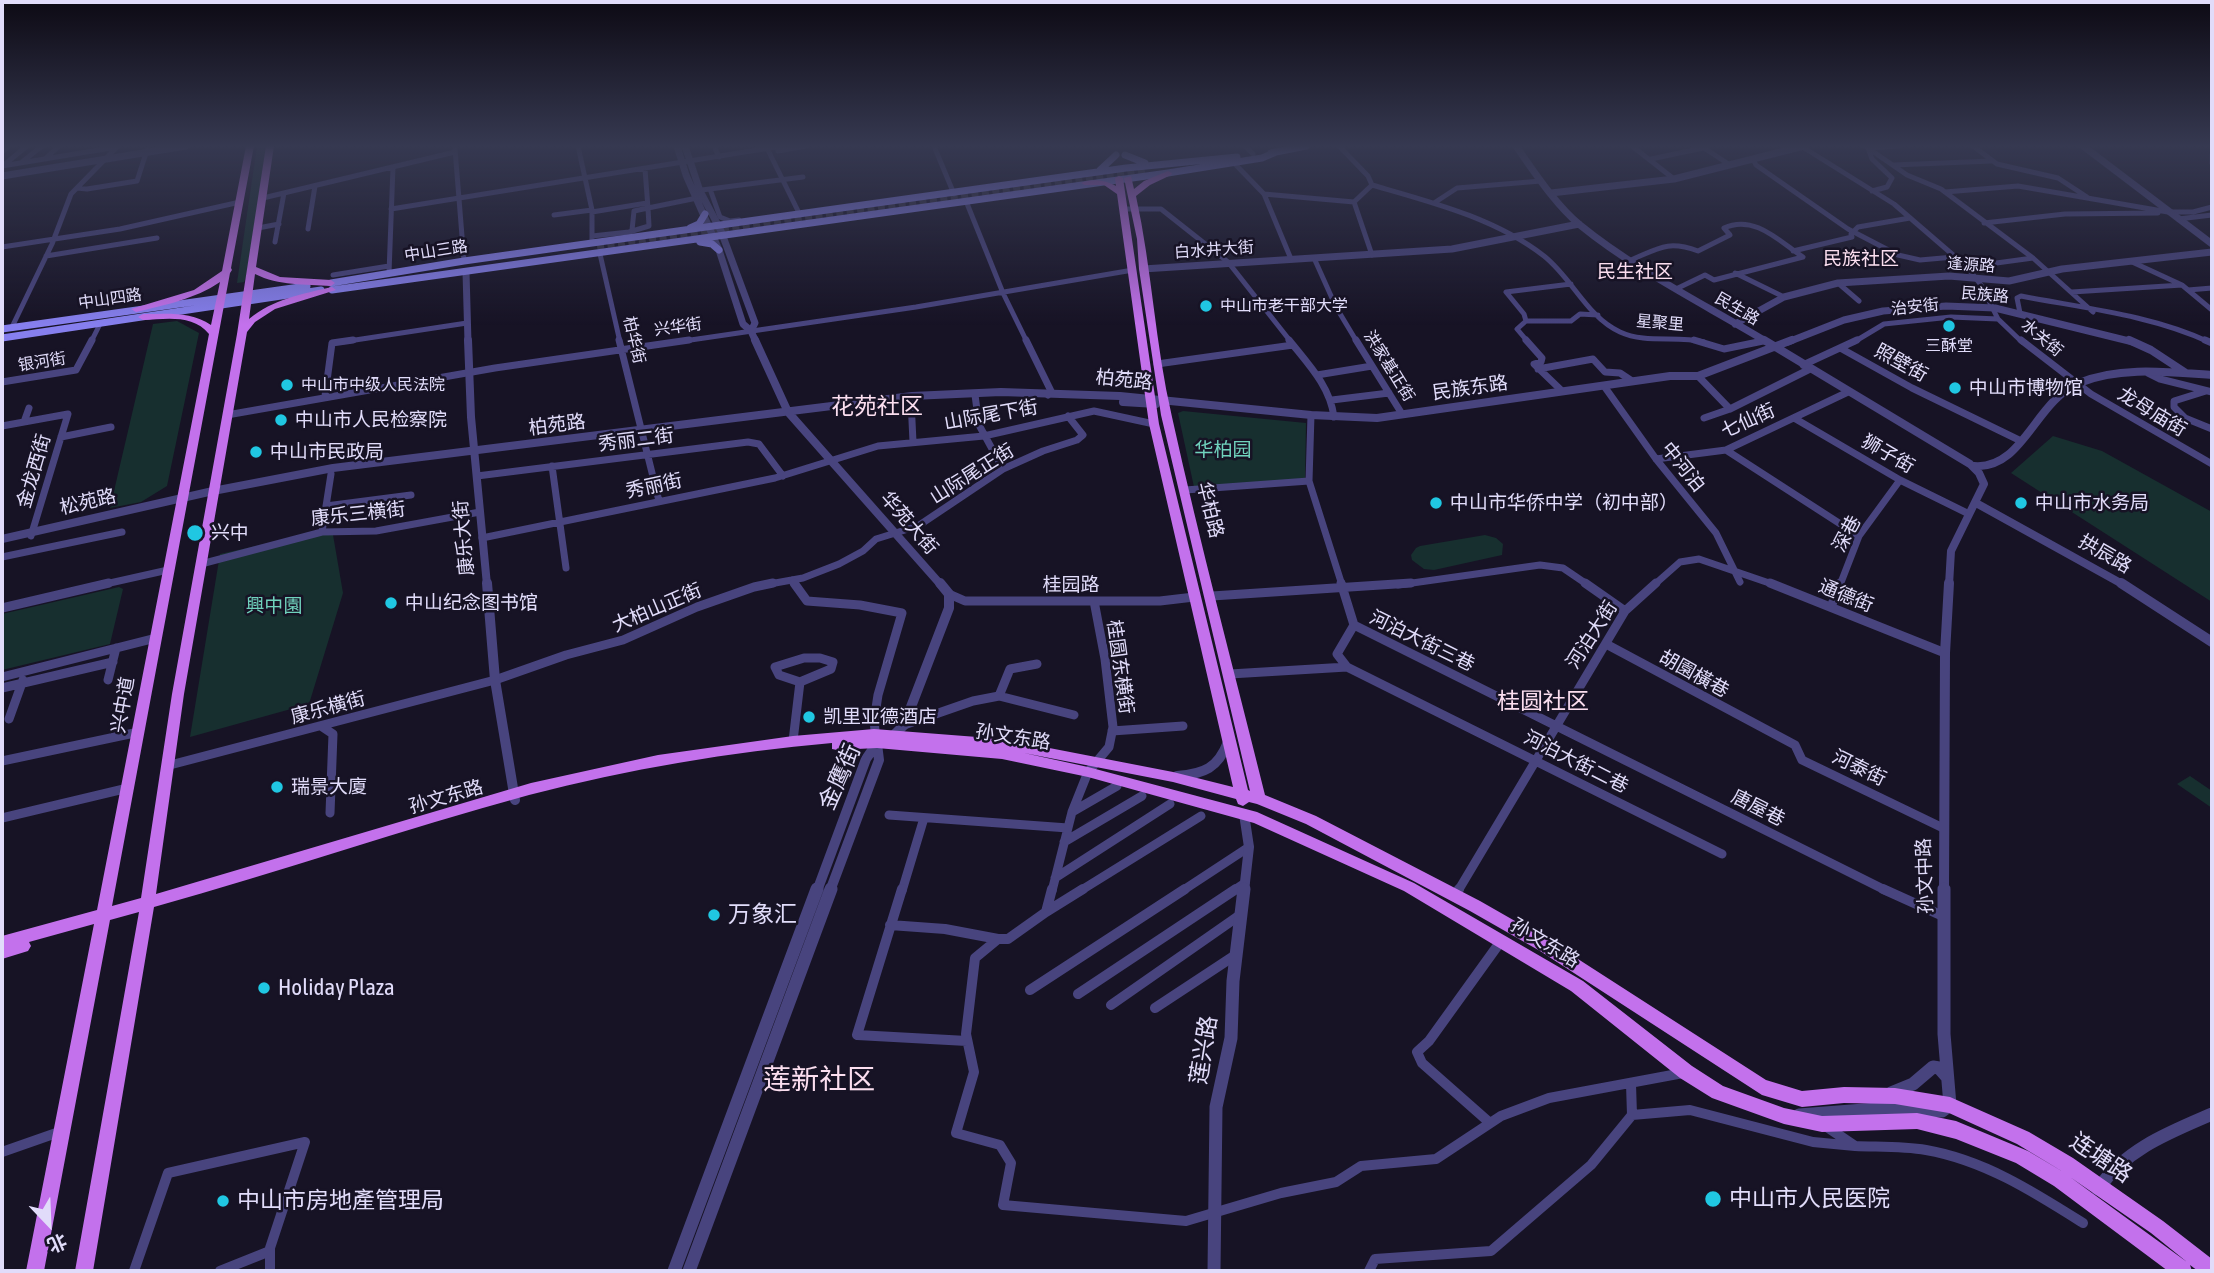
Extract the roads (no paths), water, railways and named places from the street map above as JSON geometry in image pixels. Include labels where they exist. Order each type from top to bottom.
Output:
[{"type":"main road","name":"兴中道","points":[[35,1271],[239,205]]},
{"type":"main road","points":[[84,1271],[147,908],[170,765],[178,694],[242,334],[262,205]]},
{"type":"main road","name":"中山三路","points":[[331,284],[389,270],[464,261],[596,246],[638,248],[799,213],[856,205]]},
{"type":"main road","name":"中山三路","points":[[331,284],[466,272],[596,246],[635,234],[716,231],[929,205]]},
{"type":"main road","name":"华柏路","points":[[1123,205],[1157,364],[1154,424],[1228,741],[1242,795],[1251,816]]},
{"type":"main road","name":"华柏路","points":[[1134,208],[1141,239],[1138,269],[1155,402],[1185,490],[1259,799]]},
{"type":"main road","points":[[635,234],[690,228],[699,224],[705,215]]},
{"type":"main road","points":[[638,248],[707,242],[719,250]]},
{"type":"main road","name":"中山三路","points":[[247,298],[596,246]]},
{"type":"main road","points":[[252,268],[261,275],[284,282],[331,284]]},
{"type":"main road","points":[[139,313],[202,291],[229,270]]},
{"type":"main road","points":[[242,334],[253,318],[280,303],[331,284]]},
{"type":"main road","name":"中山四路","points":[[2,329],[247,298]]},
{"type":"main road","points":[[139,313],[196,319],[209,325],[215,335]]},
{"type":"main road","name":"中山四路","points":[[2,338],[100,324],[139,313]]},
{"type":"main road","name":"孙文东路","points":[[514,797],[661,767],[876,739],[900,730],[1003,744],[1092,767],[1251,816],[1409,887],[1577,986],[1686,1072],[1718,1092],[1784,1116],[1822,1124],[1917,1121],[1956,1130]]},
{"type":"main road","name":"孙文东路","points":[[2,943],[147,908],[514,797],[659,760],[793,741],[876,739],[1173,777],[1259,799],[1311,820],[1455,895],[1545,946],[1762,1087],[1802,1099],[1884,1096],[1950,1105]]},
{"type":"main road","name":"孙文东路","points":[[2,952],[101,920]]},
{"type":"main road","name":"连塘路","points":[[1950,1105],[2023,1138],[2095,1194],[2183,1271]]},
{"type":"main road","name":"连塘路","points":[[1956,1130],[2021,1157],[2157,1227],[2212,1271]]},
{"type":"street","points":[[12,327],[66,205]]},
{"type":"street","points":[[2,247],[120,229],[225,205]]},
{"type":"street","points":[[275,242],[282,205]]},
{"type":"street","points":[[308,229],[312,205]]},
{"type":"street","points":[[389,270],[391,205]]},
{"type":"street","points":[[391,209],[413,205]]},
{"type":"street","points":[[460,205],[464,261]]},
{"type":"street","points":[[554,215],[592,210],[591,205]]},
{"type":"street","points":[[596,246],[592,212],[646,205]]},
{"type":"street","points":[[634,208],[635,234],[649,226],[648,205]]},
{"type":"street","points":[[702,205],[716,231]]},
{"type":"street","points":[[703,205],[716,231]]},
{"type":"street","points":[[716,205],[720,217],[730,221],[799,213],[795,205]]},
{"type":"street","points":[[968,205],[1003,293],[1049,393]]},
{"type":"street","points":[[1269,205],[1291,259]]},
{"type":"street","points":[[1355,205],[1372,255]]},
{"type":"street","name":"星聚里","points":[[1440,205],[1486,223],[1542,254],[1598,315],[1619,332],[1710,340],[1724,349],[1763,341]]},
{"type":"street","name":"民生路","points":[[1563,205],[1579,223],[1676,289],[1969,464]]},
{"type":"street","points":[[1814,205],[1848,229],[1913,260],[1954,257]]},
{"type":"street","name":"水关街","points":[[1892,205],[1966,267],[1977,279],[1998,319],[2024,343],[2078,383]]},
{"type":"street","points":[[1962,205],[2034,257],[2092,312]]},
{"type":"street","points":[[2126,205],[2170,213]]},
{"type":"street","points":[[2160,205],[2212,244]]},
{"type":"street","points":[[1984,223],[2065,214],[2170,213],[2212,207]]},
{"type":"street","points":[[1124,209],[1161,209],[1228,262],[1317,375],[1332,400],[1334,417]]},
{"type":"street","points":[[2204,209],[2212,214]]},
{"type":"street","points":[[2178,219],[2212,214]]},
{"type":"street","points":[[1793,251],[1852,237],[1858,227],[1910,218]]},
{"type":"street","name":"白水井大街","points":[[1138,269],[1451,249],[1579,223]]},
{"type":"street","points":[[1631,260],[1669,244],[1679,244],[1698,251],[1730,235],[1724,228],[1727,226],[1747,223],[1759,227],[1803,257],[1774,268],[1735,273],[1714,280],[1705,275],[1676,289]]},
{"type":"street","points":[[258,228],[279,224]]},
{"type":"street","name":"华苑大街","points":[[716,231],[719,250],[743,324],[751,331],[790,414],[949,594]]},
{"type":"street","name":"华苑大街","points":[[716,231],[755,323],[751,331]]},
{"type":"street","points":[[2202,236],[2212,235]]},
{"type":"street","points":[[46,256],[157,238]]},
{"type":"street","name":"柏华街","points":[[596,246],[640,434],[659,501]]},
{"type":"street","name":"逢源路","points":[[1735,324],[1784,297],[1838,283],[1915,277],[2009,281],[2049,271],[2212,252]]},
{"type":"street","points":[[1966,267],[2034,257]]},
{"type":"street","name":"洪家基正街","points":[[1314,258],[1336,307],[1402,414]]},
{"type":"street","points":[[2130,261],[2185,287],[2212,310]]},
{"type":"street","name":"兴华街","points":[[227,415],[324,396],[1003,293],[1138,269]]},
{"type":"street","name":"康乐大街","points":[[466,272],[469,374],[482,538],[495,680],[514,797]]},
{"type":"street","points":[[1735,273],[1784,297]]},
{"type":"street","points":[[1838,283],[1859,301]]},
{"type":"street","points":[[1526,321],[1524,314],[1506,292],[1571,284]]},
{"type":"street","points":[[2072,292],[2212,288]]},
{"type":"street","points":[[2020,313],[2017,298],[2021,296],[2168,327],[2190,333],[2212,344]]},
{"type":"street","name":"民族路","points":[[1775,348],[1844,320],[1883,311],[1946,306],[1994,308],[2124,338],[2151,350],[2186,373]]},
{"type":"street","points":[[1562,391],[1534,364],[1541,362],[1542,358],[1517,329],[1526,321],[1571,321],[1580,314],[1598,315]]},
{"type":"street","name":"治安街","points":[[1704,418],[1730,409],[1884,324],[1951,317],[1998,319]]},
{"type":"street","points":[[324,396],[332,343],[467,323]]},
{"type":"street","name":"银河街","points":[[2,382],[76,370],[100,324]]},
{"type":"street","points":[[1157,364],[1293,345]]},
{"type":"street","name":"民族东路","points":[[1155,402],[1377,418],[1670,376],[1698,376],[1775,348]]},
{"type":"street","name":"照壁街","points":[[1842,349],[1912,388],[2021,440]]},
{"type":"street","points":[[1538,369],[1593,359],[1605,372],[1622,371],[1632,381]]},
{"type":"street","points":[[1317,375],[1372,366]]},
{"type":"street","points":[[2148,373],[2160,379],[2209,392]]},
{"type":"street","points":[[1969,464],[1988,469],[1996,467],[2048,405],[2078,383],[2148,373],[2212,375]]},
{"type":"street","points":[[1698,376],[1730,409]]},
{"type":"street","name":"龙母庙街","points":[[2078,383],[2141,424],[2212,464]]},
{"type":"street","name":"中河泊","points":[[1604,386],[1656,458],[1716,533],[1740,582]]},
{"type":"street","name":"柏苑路","points":[[213,494],[475,454],[979,390],[1155,402]]},
{"type":"street","name":"七仙街","points":[[1656,458],[1726,450],[1848,392]]},
{"type":"street","points":[[2209,392],[2174,401],[2174,407],[2185,418],[2212,429]]},
{"type":"street","name":"柏苑路","points":[[790,414],[911,400],[1049,393]]},
{"type":"street","points":[[1332,400],[1389,393]]},
{"type":"street","points":[[975,395],[974,406],[981,436],[991,444],[1003,469]]},
{"type":"street","points":[[911,400],[913,442]]},
{"type":"street","points":[[2,426],[24,422],[29,408]]},
{"type":"street","name":"山际尾下街","points":[[832,461],[865,449],[981,436],[1094,411],[1154,424]]},
{"type":"street","name":"金龙西街","points":[[24,422],[68,414],[32,534]]},
{"type":"street","name":"河泊大街三巷","points":[[1311,415],[1309,481],[1354,625],[1557,725]]},
{"type":"street","name":"山际尾正街","points":[[895,533],[927,521],[1003,469],[1043,451],[1077,440],[1083,435],[1068,416]]},
{"type":"street","name":"狮子街","points":[[1794,418],[1900,480],[1969,514]]},
{"type":"street","points":[[61,437],[111,426]]},
{"type":"street","name":"秀丽二街","points":[[477,476],[754,442],[759,444],[783,476]]},
{"type":"street","points":[[1726,450],[1859,536]]},
{"type":"street","name":"柏苑路","points":[[181,501],[333,468],[475,454]]},
{"type":"street","name":"秀丽街","points":[[482,538],[783,476],[832,461]]},
{"type":"street","name":"孙文中路","points":[[1950,1105],[1944,1034],[1945,653],[1951,551],[1984,484],[1979,473],[1969,464]]},
{"type":"street","points":[[552,466],[566,568]]},
{"type":"street","points":[[322,532],[331,474]]},
{"type":"street","name":"深巷","points":[[1831,607],[1859,536],[1900,480]]},
{"type":"street","points":[[1185,490],[1309,481]]},
{"type":"street","points":[[326,506],[411,495]]},
{"type":"street","name":"松苑路","points":[[2,540],[181,501]]},
{"type":"street","name":"拱辰路","points":[[1976,503],[2099,569],[2212,642]]},
{"type":"street","name":"康乐三横街","points":[[201,564],[322,532],[376,531],[480,512]]},
{"type":"street","points":[[2,557],[122,532]]},
{"type":"street","name":"大柏山正街","points":[[495,680],[566,655],[623,640],[731,594],[768,583],[792,580],[839,564],[863,551],[876,539],[895,533]]},
{"type":"street","name":"河泊大街","points":[[1455,895],[1625,611],[1680,562],[1699,559],[1734,569]]},
{"type":"street","points":[[1212,596],[1386,587],[1540,565],[1563,568],[1625,611]]},
{"type":"street","name":"通德街","points":[[1734,569],[1945,653]]},
{"type":"street","points":[[2,608],[168,570]]},
{"type":"street","points":[[792,580],[807,601],[860,605],[902,613],[902,620],[889,652],[876,709],[876,739]]},
{"type":"street","points":[[900,730],[948,608],[949,594]]},
{"type":"street","name":"桂园路","points":[[949,594],[965,601],[1160,601],[1194,597]]},
{"type":"street","name":"桂圆东横街","points":[[1046,912],[1072,812],[1092,767],[1109,747],[1112,731],[1105,659],[1094,601]]},
{"type":"street","points":[[1347,667],[1337,654],[1354,625]]},
{"type":"street","points":[[2,677],[156,639]]},
{"type":"street","name":"胡園橫巷","points":[[1606,644],[1767,732]]},
{"type":"street","points":[[108,680],[116,648]]},
{"type":"street","points":[[822,659],[833,662],[831,669],[800,682],[779,675],[775,667],[792,661],[822,659]]},
{"type":"street","points":[[2,688],[113,662]]},
{"type":"street","points":[[999,696],[1010,669],[1037,664]]},
{"type":"street","points":[[1230,674],[1347,667]]},
{"type":"street","name":"河泊大街二巷","points":[[1347,667],[1722,854]]},
{"type":"street","points":[[9,719],[26,671]]},
{"type":"street","name":"康乐横街","points":[[170,765],[495,680]]},
{"type":"street","points":[[793,741],[800,682]]},
{"type":"street","points":[[900,730],[973,701],[999,696],[1074,715]]},
{"type":"street","name":"唐屋巷","points":[[1557,725],[1845,872],[1946,917]]},
{"type":"street","points":[[321,726],[333,734],[330,813]]},
{"type":"street","points":[[1112,731],[1183,726]]},
{"type":"street","points":[[2,761],[140,732]]},
{"type":"street","name":"河泰街","points":[[1767,732],[1795,744],[1802,760],[1943,828]]},
{"type":"street","name":"金鹰街","points":[[674,1271],[876,739]]},
{"type":"street","name":"金鹰街","points":[[690,1271],[879,760],[876,739]]},
{"type":"street","points":[[1173,777],[1210,771],[1222,761],[1228,741]]},
{"type":"street","points":[[1072,812],[1117,786]]},
{"type":"street","points":[[2,818],[128,788]]},
{"type":"street","points":[[1064,842],[1142,796]]},
{"type":"street","name":"华柏路","points":[[1251,816],[1259,799]]},
{"type":"street","points":[[1055,878],[1170,804]]},
{"type":"street","points":[[889,815],[1068,828]]},
{"type":"street","points":[[890,925],[945,929],[1008,939],[1046,912],[1201,816]]},
{"type":"street","name":"莲兴路","points":[[1214,1271],[1216,1107],[1231,1038],[1251,816]]},
{"type":"street","points":[[924,818],[857,1035],[967,1041]]},
{"type":"street","points":[[1030,990],[1249,841]]},
{"type":"street","points":[[1078,993],[1245,883]]},
{"type":"street","points":[[1111,1005],[1240,915]]},
{"type":"street","points":[[998,939],[975,958],[966,1034],[974,1072],[956,1133],[1000,1145],[1006,1154],[1011,1163],[1003,1205],[1186,1221],[1215,1215],[1281,1193],[1336,1182],[1361,1166],[1436,1159],[1500,1116],[1549,1098],[1686,1072]]},
{"type":"street","points":[[1490,1123],[1422,1063],[1417,1052],[1429,1041],[1501,941]]},
{"type":"street","points":[[1155,1008],[1237,954]]},
{"type":"street","points":[[1884,1096],[1913,1084],[1933,1067],[1939,1068],[1947,1077]]},
{"type":"street","points":[[1369,1271],[1375,1259],[1491,1251],[1591,1165],[1632,1115],[1631,1084]]},
{"type":"street","points":[[1784,1116],[1890,1108],[1942,1111],[1950,1105]]},
{"type":"street","points":[[1632,1115],[1690,1110],[1813,1142],[1926,1149],[1975,1162],[2027,1188],[2083,1223]]},
{"type":"street","points":[[2095,1194],[2108,1172],[2150,1141],[2212,1114]]},
{"type":"street","points":[[1822,1124],[1855,1146]]},
{"type":"street","points":[[2,1152],[62,1131]]},
{"type":"street","points":[[134,1271],[168,1173],[305,1142],[270,1251],[270,1271]]},
{"type":"street","points":[[220,1271],[270,1251]]},
{"type":"tunnel","points":[[597,246],[890,205]]},
{"type":"place","name":"中山市老干部大学","points":[[1206,306]]},
{"type":"place","name":"三酥堂","points":[[1949,326]]},
{"type":"place","name":"中山市中级人民法院","points":[[287,385]]},
{"type":"place","name":"中山市博物馆","points":[[1955,388]]},
{"type":"place","name":"中山市人民检察院","points":[[281,420]]},
{"type":"place","name":"中山市民政局","points":[[256,452]]},
{"type":"place","name":"中山市华侨中学（初中部）","points":[[1436,503]]},
{"type":"place","name":"中山市水务局","points":[[2021,503]]},
{"type":"place","name":"兴中","points":[[195,533]]},
{"type":"place","name":"中山纪念图书馆","points":[[391,603]]},
{"type":"place","name":"凯里亚德酒店","points":[[809,717]]},
{"type":"place","name":"瑞景大廈","points":[[277,787]]},
{"type":"place","name":"万象汇","points":[[714,915]]},
{"type":"place","name":"Holiday Plaza","points":[[264,988]]},
{"type":"place","name":"中山市人民医院","points":[[1713,1199]]},
{"type":"place","name":"中山市房地產管理局","points":[[223,1201]]},
{"type":"district","name":"民族社区","points":[[1861,259]]},
{"type":"district","name":"民生社区","points":[[1635,272]]},
{"type":"district","name":"花苑社区","points":[[877,407]]},
{"type":"district","name":"桂圆社区","points":[[1543,702]]},
{"type":"district","name":"莲新社区","points":[[819,1080]]},
{"type":"park label","name":"华柏园","points":[[1223,450]]},
{"type":"park label","name":"興中園","points":[[274,606]]}]
